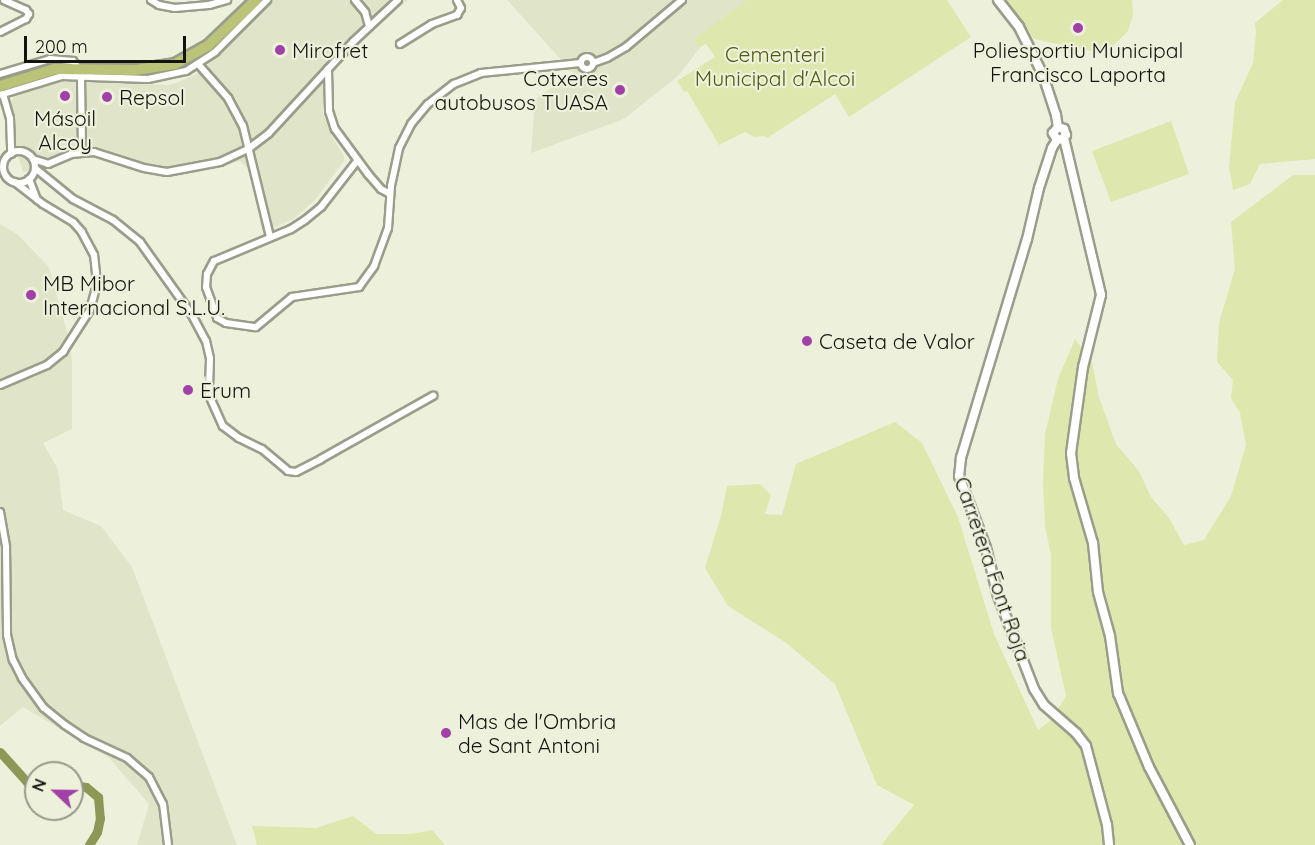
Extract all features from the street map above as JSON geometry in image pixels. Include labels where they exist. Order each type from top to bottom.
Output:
[{"type":"main road","points":[[1,92],[45,71],[135,70],[180,63],[209,45],[256,0]]},
{"type":"street","points":[[0,32],[28,16],[26,10],[4,0]]},
{"type":"street","points":[[151,0],[159,5],[175,8],[209,5],[227,0]]},
{"type":"street","points":[[80,72],[157,78],[178,74],[199,65],[267,0]]},
{"type":"street","points":[[355,0],[365,12],[369,26]]},
{"type":"street","points":[[11,154],[23,152],[33,159],[48,164],[82,152],[100,153],[144,168],[167,171],[220,162],[250,148],[269,134],[369,26],[398,0]]},
{"type":"street","points":[[400,44],[432,24],[457,15],[461,8],[457,0]]},
{"type":"street","points":[[357,161],[315,212],[291,229],[220,257],[212,264],[207,274],[206,287],[214,315],[219,320],[256,327],[292,297],[359,287],[374,266],[384,240],[390,217],[390,194],[402,139],[422,111],[445,90],[471,76],[490,71],[581,63],[587,69],[593,63],[626,48],[682,0]]},
{"type":"street","points":[[998,0],[1019,27],[1033,53],[1049,93],[1058,127],[1065,130],[1060,139],[1101,295],[1083,367],[1071,453],[1074,478],[1093,543],[1098,592],[1110,636],[1118,693],[1149,767],[1190,845]]},
{"type":"street","points":[[0,74],[50,59],[73,62],[80,72],[82,152]]},
{"type":"street","points":[[199,65],[233,106],[250,148],[270,237]]},
{"type":"street","points":[[328,69],[331,119],[357,161],[376,184],[390,194]]},
{"type":"street","points":[[0,385],[30,374],[55,359],[87,316],[96,290],[96,262],[87,240],[73,222],[38,201],[7,176],[4,167],[11,154],[10,118],[1,92]]},
{"type":"street","name":"Carretera Font Roja","points":[[1060,139],[1039,188],[1024,249],[961,458],[959,476],[986,548],[998,596],[1034,689],[1044,705],[1076,733],[1086,746],[1105,815],[1109,845]]},
{"type":"street","points":[[33,159],[35,168],[73,199],[113,220],[140,242],[192,315],[206,341],[210,359],[208,396],[224,426],[239,438],[262,449],[288,471],[299,471],[433,396]]},
{"type":"street","points":[[15,182],[29,179],[35,168]]},
{"type":"street","points":[[29,179],[38,201]]},
{"type":"street","points":[[0,512],[6,547],[7,635],[10,652],[21,678],[44,708],[65,725],[90,741],[127,758],[148,777],[163,804],[168,845]]},
{"type":"shaded area","points":[[274,0],[408,0],[373,29],[323,82],[323,113],[332,136],[344,156],[344,161],[315,200],[295,218],[263,233],[248,169],[240,161],[192,173],[166,175],[141,172],[104,159],[82,156],[23,172],[13,140],[11,101],[15,95],[40,85],[64,81],[168,85],[176,83],[197,74],[207,66]]},
{"type":"shaded area","points":[[507,0],[757,0],[710,35],[678,76],[624,119],[531,153],[535,99],[573,73]]},
{"type":"shaded area","points":[[0,224],[17,234],[49,267],[68,335],[72,358],[72,429],[43,443],[58,469],[63,510],[101,526],[132,567],[237,845],[137,845],[149,804],[109,758],[23,707],[0,726]]},
{"type":"green space","name":"Cementeri Municipal d'Alcoi","points":[[747,0],[947,0],[971,37],[849,117],[835,94],[767,138],[765,136],[754,137],[745,132],[719,145],[687,91],[684,92],[677,81],[715,57],[706,44],[699,47],[693,40]]},
{"type":"green space","name":"Poliesportiu Municipal Francisco Laporta","points":[[1006,0],[1132,0],[1133,15],[1128,31],[1114,45],[1103,51],[1090,51],[1034,39]]},
{"type":"green space","points":[[1283,0],[1315,0],[1315,159],[1260,164],[1250,184],[1233,190],[1229,167],[1235,102],[1253,63],[1255,23]]},
{"type":"green space","points":[[1171,121],[1189,174],[1111,202],[1092,151]]},
{"type":"green space","points":[[1293,175],[1315,175],[1315,845],[881,845],[914,805],[877,785],[835,684],[785,642],[728,606],[705,568],[721,516],[727,486],[760,484],[771,495],[765,514],[782,515],[796,464],[895,422],[922,443],[958,517],[994,634],[1038,730],[1049,722],[1066,696],[1051,628],[1051,555],[1045,526],[1043,483],[1045,434],[1058,379],[1075,339],[1092,362],[1099,397],[1116,444],[1139,471],[1151,497],[1169,518],[1184,545],[1204,540],[1231,496],[1246,445],[1240,413],[1231,398],[1233,380],[1217,362],[1219,323],[1235,269],[1231,222]]},
{"type":"green space","points":[[353,816],[376,834],[411,834],[432,830],[445,845],[257,845],[252,826],[316,828]]},
{"type":"waterway","points":[[0,752],[24,779]]},
{"type":"waterway","points":[[84,787],[98,797],[100,818],[97,832],[89,845]]},
{"type":"place","name":"Poliesportiu Municipal Francisco Laporta","points":[[1078,28]]},
{"type":"place","name":"Mirofret","points":[[280,50]]},
{"type":"place","name":"Cotxeres autobusos TUASA","points":[[620,90]]},
{"type":"place","name":"Másoil Alcoy","points":[[65,96]]},
{"type":"place","name":"Repsol","points":[[107,97]]},
{"type":"place","name":"MB Mibor Internacional S.L.U.","points":[[31,295]]},
{"type":"place","name":"Caseta de Valor","points":[[807,341]]},
{"type":"place","name":"Erum","points":[[188,390]]},
{"type":"place","name":"Mas de l'Ombria de Sant Antoni","points":[[446,733]]}]
